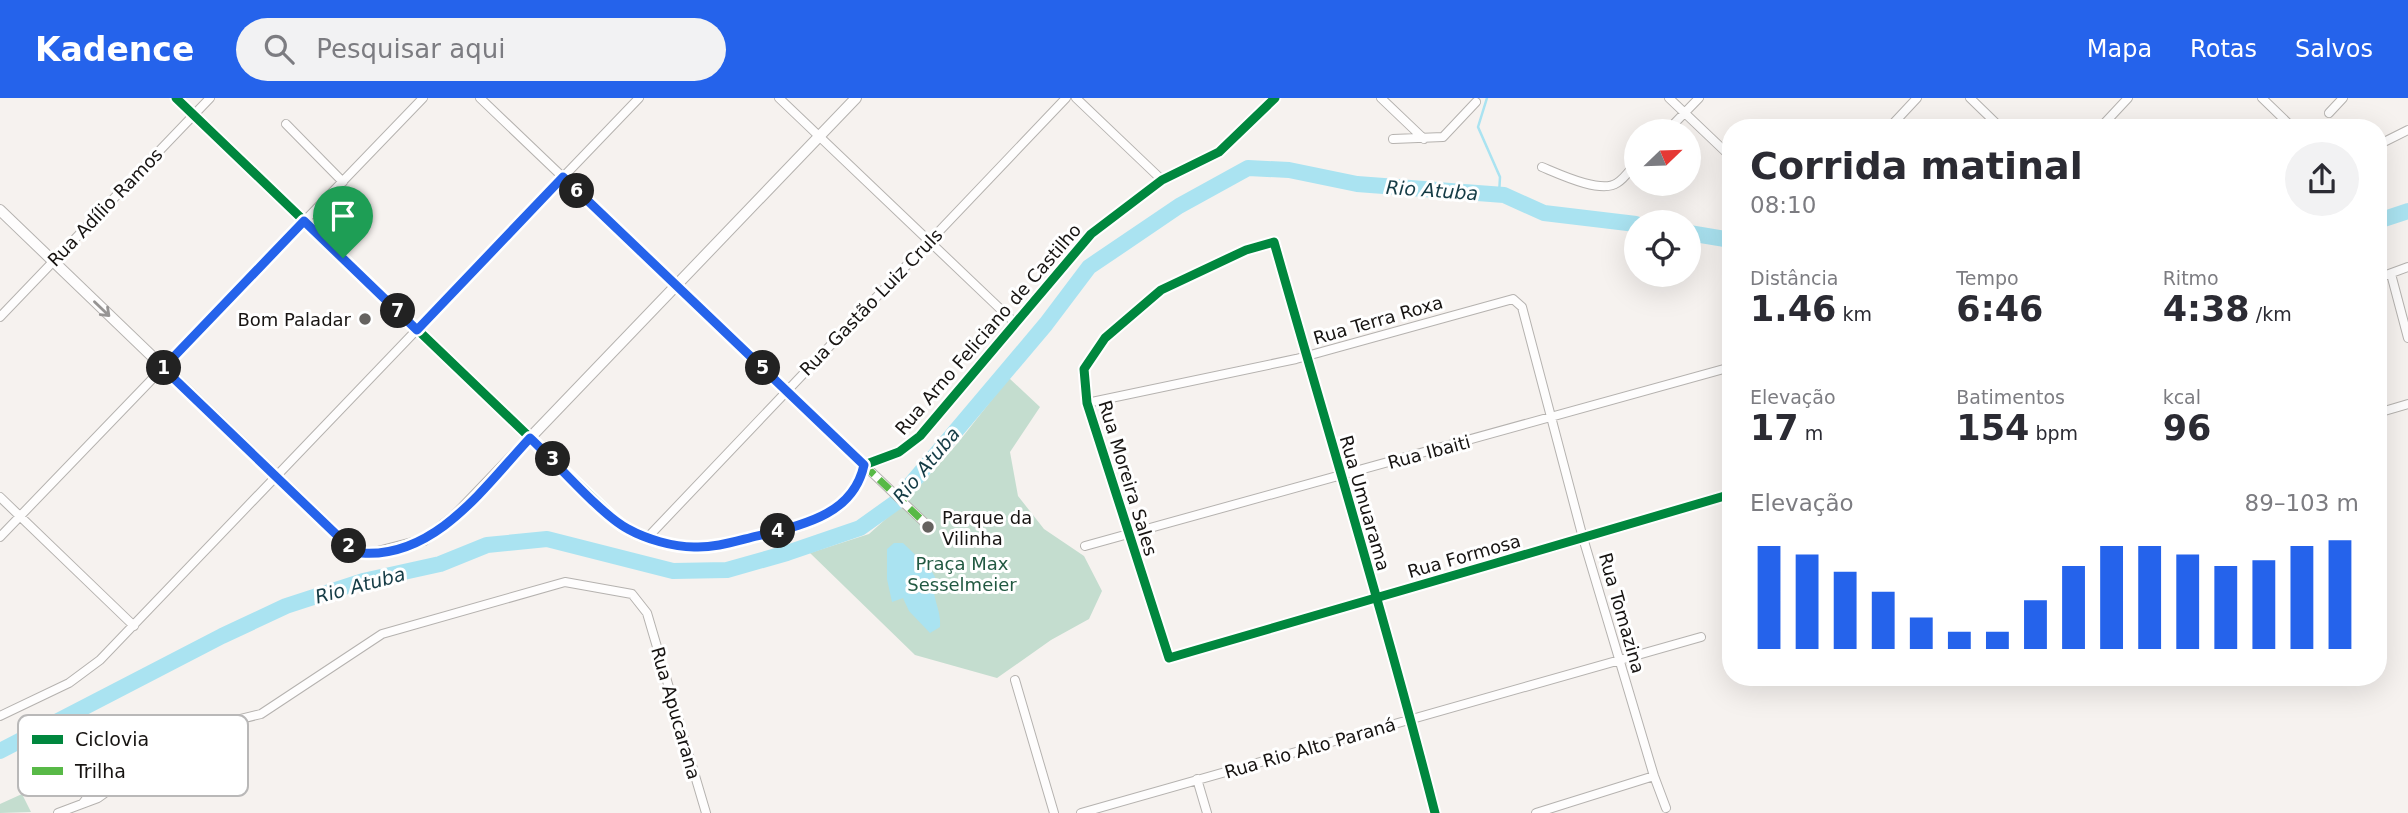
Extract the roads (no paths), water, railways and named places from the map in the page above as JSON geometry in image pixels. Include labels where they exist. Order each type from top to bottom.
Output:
[{"type":"street","points":[[176,98],[622,526],[683,547],[703,547],[805,523],[822,517],[848,499],[861,482],[864,465]]},
{"type":"street","name":"Rua Adílio Ramos","points":[[0,317],[210,98]]},
{"type":"street","points":[[0,537],[423,98]]},
{"type":"street","points":[[480,98],[927,526]]},
{"type":"street","points":[[0,716],[58,690],[86,672],[134,626],[639,98]]},
{"type":"street","points":[[779,98],[1015,323]]},
{"type":"street","points":[[0,210],[358,552],[374,553],[428,538],[464,508],[856,98]]},
{"type":"street","name":"Rua Gastão Luiz Cruls","points":[[648,537],[1066,98]]},
{"type":"street","points":[[1076,98],[1162,180]]},
{"type":"street","name":"Rua Arno Feliciano de Castilho","points":[[864,465],[911,444],[1091,234],[1162,180],[1219,152],[1275,98]]},
{"type":"street","points":[[1381,98],[1424,139]]},
{"type":"street","points":[[1669,98],[1722,148]]},
{"type":"street","points":[[1679,119],[1699,98]]},
{"type":"street","points":[[1897,119],[1917,98]]},
{"type":"street","points":[[1970,98],[1992,119]]},
{"type":"street","points":[[2109,119],[2128,98]]},
{"type":"street","points":[[2262,98],[2284,119]]},
{"type":"street","points":[[2329,113],[2343,98]]},
{"type":"street","points":[[1393,139],[1424,139],[1447,135],[1476,102]]},
{"type":"street","points":[[286,124],[343,182]]},
{"type":"street","points":[[2387,140],[2408,130]]},
{"type":"street","points":[[1542,167],[1583,182],[1616,185],[1624,176]]},
{"type":"street","name":"Rua Umuarama","points":[[1274,242],[1411,719],[1435,813]]},
{"type":"street","name":"Rua Moreira Sales","points":[[1169,658],[1087,403],[1084,369],[1105,338],[1161,290],[1246,250],[1274,242]]},
{"type":"street","points":[[2387,275],[2408,267]]},
{"type":"street","points":[[2391,274],[2408,338]]},
{"type":"street","name":"Rua Terra Roxa","points":[[1087,403],[1307,356],[1513,299]]},
{"type":"street","name":"Rua Tomazina","points":[[1513,299],[1522,307],[1583,538],[1666,808]]},
{"type":"street","name":"Rua Ibaiti","points":[[1085,546],[1722,370]]},
{"type":"street","points":[[2387,410],[2408,404]]},
{"type":"street","points":[[0,497],[134,626]]},
{"type":"street","name":"Rua Formosa","points":[[1169,658],[1722,497]]},
{"type":"street","name":"Rua Apucarana","points":[[248,717],[261,714],[382,634],[565,582],[632,594],[647,613],[706,813]]},
{"type":"street","name":"Rua Rio Alto Paraná","points":[[1081,813],[1619,658],[1701,637]]},
{"type":"street","points":[[1015,680],[1054,813]]},
{"type":"street","points":[[1536,813],[1654,776]]},
{"type":"street","points":[[1196,779],[1207,813]]},
{"type":"street","points":[[83,803],[88,796]]},
{"type":"street","points":[[60,812],[101,796]]},
{"type":"water","points":[[894,543],[903,543],[935,577],[934,589],[940,627],[930,633],[909,611],[903,598],[892,602],[887,579],[887,549]]},
{"type":"waterway","points":[[1487,98],[1478,127],[1500,177],[1499,195]]},
{"type":"waterway","name":"Rio Atuba","points":[[69,715],[286,606],[363,581],[440,564],[487,545],[547,539],[673,571],[727,570],[860,528],[895,503],[1046,324],[1089,267],[1179,206],[1248,168],[1289,170],[1357,184],[1504,195],[1544,213],[1624,223]]},
{"type":"waterway","name":"Rio Atuba","points":[[2387,218],[2408,211]]},
{"type":"waterway","name":"Rio Atuba","points":[[1701,235],[1722,238]]},
{"type":"waterway","name":"Rio Atuba","points":[[0,751],[18,742]]},
{"type":"place","name":"Bom Paladar","points":[[365,319]]},
{"type":"place","name":"Parque da Vilinha","points":[[928,527]]},
{"type":"park label","name":"Praça Max Sesselmeier","points":[[962,573]]}]
